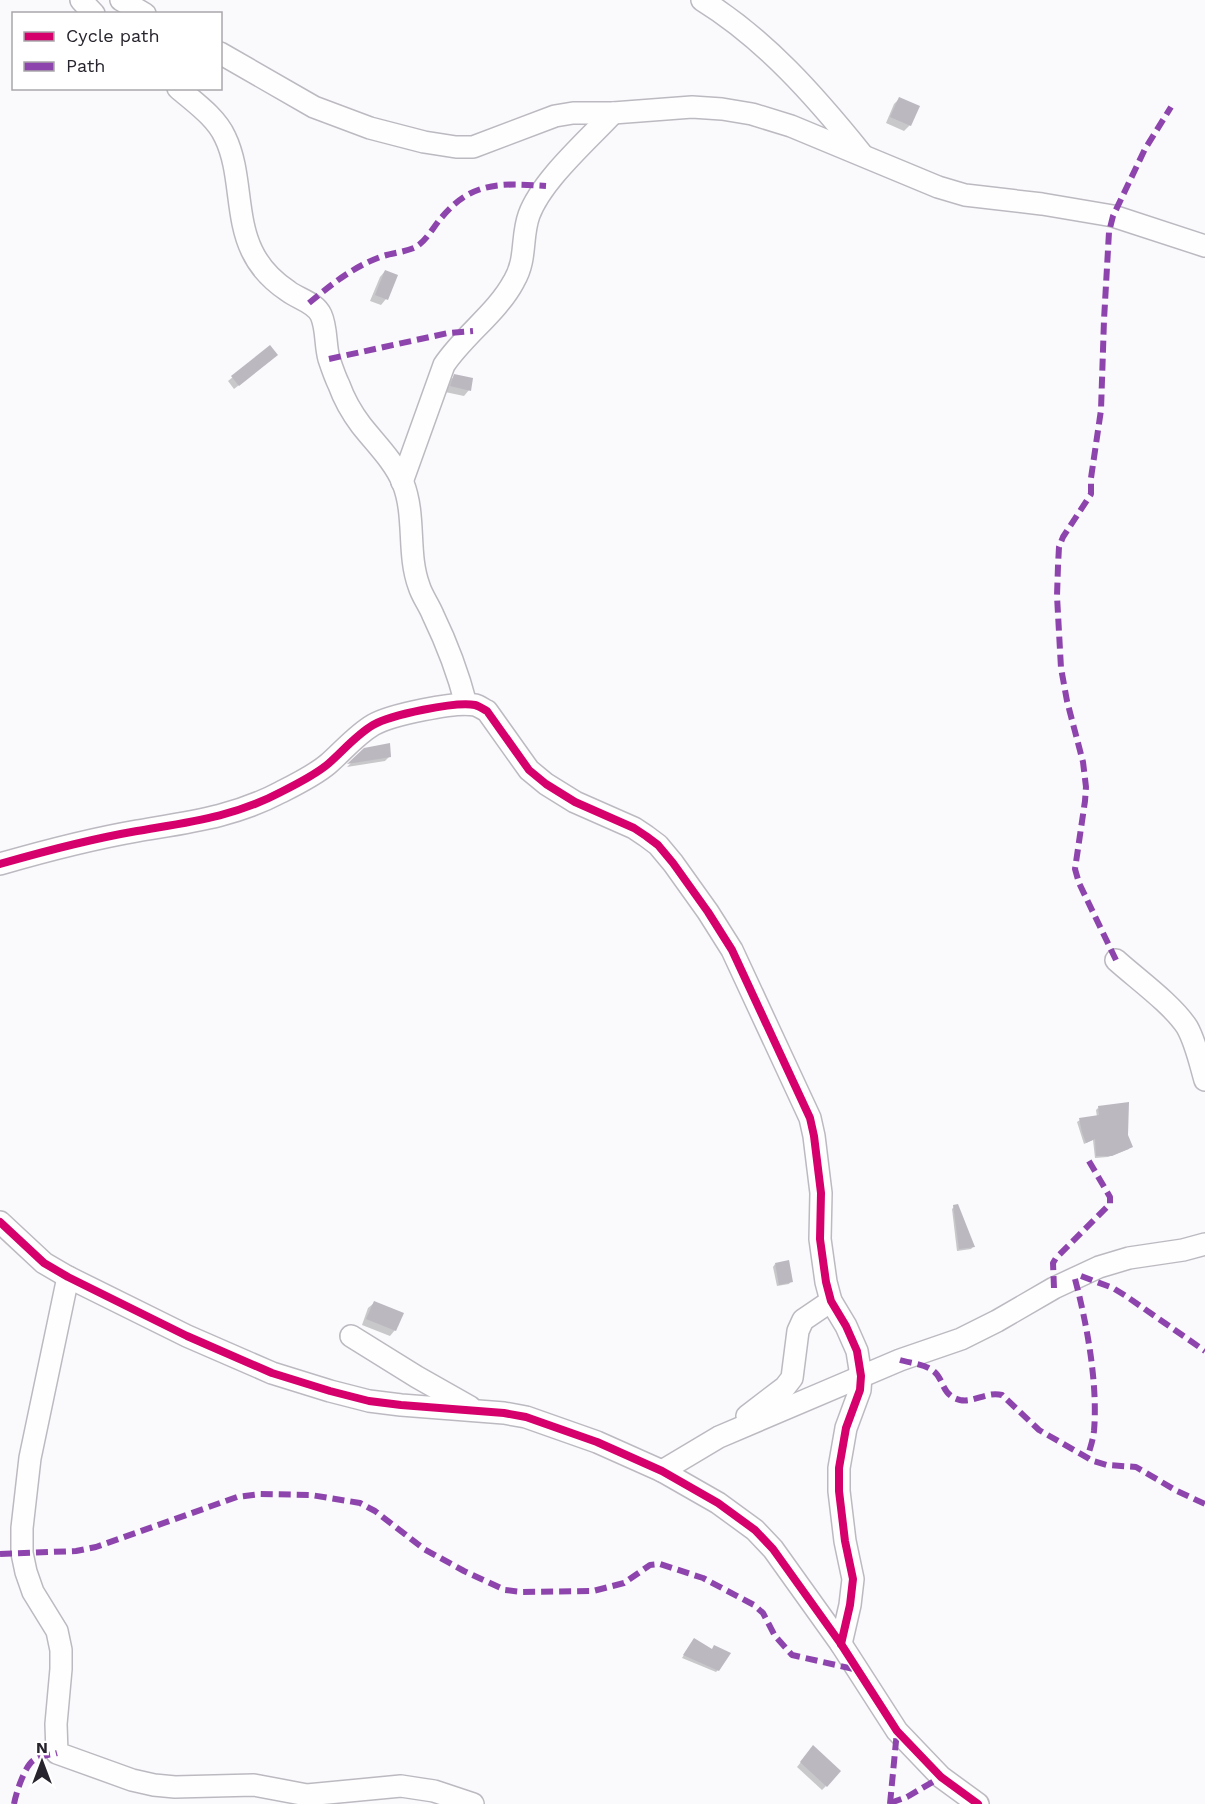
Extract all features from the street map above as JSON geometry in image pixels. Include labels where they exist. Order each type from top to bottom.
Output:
[{"type":"street","points":[[81,0],[92,12]]},
{"type":"street","points":[[121,0],[142,12]]},
{"type":"street","points":[[702,0],[722,12],[769,51],[831,116],[863,156]]},
{"type":"street","points":[[222,53],[314,107],[370,128],[424,142],[473,147],[555,117],[573,113],[613,113],[692,107],[742,112],[791,126],[938,187],[965,195],[1042,204],[1113,216],[1205,246]]},
{"type":"street","points":[[180,90],[217,124],[225,136],[232,156],[244,228],[252,250],[260,264],[274,280],[309,303],[321,314],[329,359],[339,387],[358,422],[395,468],[402,482],[410,511],[418,587],[433,613],[466,704]]},
{"type":"street","points":[[402,482],[444,365],[514,282],[521,267],[529,216],[538,196],[613,113]]},
{"type":"street","points":[[0,864],[61,847],[228,814],[258,804],[327,765],[374,724],[395,717],[466,704],[477,705],[487,711],[529,770],[546,784],[575,802],[634,828],[658,845],[708,912],[726,941],[810,1118],[821,1193],[820,1239],[826,1282],[831,1301],[857,1351],[861,1376],[860,1390],[846,1428],[839,1468],[839,1491],[845,1541],[853,1579],[841,1644]]},
{"type":"street","points":[[1116,960],[1169,1007],[1187,1027],[1205,1080]]},
{"type":"street","points":[[0,1222],[44,1263],[68,1277],[187,1336],[272,1373],[369,1401],[526,1417],[597,1442],[662,1471],[739,1517],[766,1540],[841,1644],[897,1731],[941,1777],[978,1804]]},
{"type":"street","points":[[719,1437],[900,1360],[961,1339],[1054,1288],[1099,1267],[1129,1258],[1183,1250],[1205,1244]]},
{"type":"street","points":[[1183,1250],[1205,1250]]},
{"type":"street","points":[[68,1277],[30,1458],[22,1545],[26,1572],[33,1592],[57,1631],[61,1650],[56,1724],[57,1753],[132,1780],[154,1785],[175,1787],[254,1785],[307,1795],[401,1786],[434,1791],[473,1804]]},
{"type":"street","points":[[662,1471],[719,1437],[785,1387],[792,1378],[798,1331],[803,1320],[831,1301]]},
{"type":"street","points":[[351,1336],[478,1411]]},
{"type":"building","points":[[899,97],[920,106],[911,126],[890,117]]},
{"type":"building","points":[[385,270],[398,275],[388,300],[375,295]]},
{"type":"building","points":[[270,345],[278,355],[239,386],[231,376]]},
{"type":"building","points":[[454,374],[473,378],[471,391],[450,386]]},
{"type":"building","points":[[390,743],[391,757],[347,764],[364,748]]},
{"type":"building","points":[[1129,1102],[1128,1135],[1133,1147],[1112,1156],[1096,1156],[1095,1139],[1086,1143],[1079,1118],[1099,1115],[1098,1106]]},
{"type":"building","points":[[958,1204],[975,1247],[959,1249],[953,1205]]},
{"type":"building","points":[[789,1260],[793,1282],[779,1285],[775,1263]]},
{"type":"building","points":[[374,1301],[404,1313],[396,1331],[366,1319]]},
{"type":"building","points":[[694,1638],[712,1649],[714,1645],[731,1653],[719,1671],[683,1655]]},
{"type":"building","points":[[813,1745],[841,1771],[827,1787],[800,1762]]},
{"type":"marked path","points":[[1116,960],[1079,883],[1075,869],[1086,787],[1083,762],[1061,668],[1057,596],[1059,547],[1091,494],[1091,478],[1101,410],[1109,232],[1113,216],[1145,149],[1171,107]]},
{"type":"marked path","points":[[309,303],[335,282],[362,265],[383,256],[414,248],[426,238],[453,205],[476,191],[502,185],[546,186]]},
{"type":"marked path","points":[[329,359],[448,333],[473,331]]},
{"type":"marked path","points":[[1054,1288],[1053,1263],[1056,1258],[1110,1204],[1110,1197],[1086,1156]]},
{"type":"marked path","points":[[1081,1276],[1113,1288],[1205,1351]]},
{"type":"marked path","points":[[1075,1279],[1084,1315],[1093,1374],[1094,1431],[1087,1458]]},
{"type":"marked path","points":[[900,1360],[932,1370],[954,1398],[970,1400],[996,1394],[1002,1395],[1039,1430],[1093,1461],[1107,1465],[1136,1467],[1205,1504]]},
{"type":"marked path","points":[[0,1554],[76,1551],[96,1547],[237,1497],[260,1494],[311,1495],[360,1503],[375,1511],[424,1549],[505,1590],[522,1592],[593,1591],[624,1583],[650,1565],[660,1564],[703,1578],[754,1605],[763,1613],[775,1636],[792,1655],[858,1670]]},
{"type":"marked path","points":[[890,1804],[897,1731]]},
{"type":"marked path","points":[[14,1804],[27,1767],[36,1758],[57,1753]]},
{"type":"marked path","points":[[890,1803],[907,1797],[941,1777]]},
{"type":"cycle path","points":[[0,864],[85,842],[193,821],[246,807],[281,792],[317,772],[361,733],[381,721],[423,710],[466,704],[476,705],[487,711],[529,770],[546,784],[575,802],[634,828],[658,845],[708,912],[732,950],[810,1118],[821,1193],[820,1239],[826,1282],[831,1301],[857,1351],[861,1376],[860,1390],[846,1428],[839,1468],[839,1491],[845,1541],[853,1579],[841,1644]]},
{"type":"cycle path","points":[[0,1222],[44,1263],[68,1277],[187,1336],[272,1373],[369,1401],[526,1417],[597,1442],[662,1471],[718,1503],[755,1530],[773,1549],[841,1644],[897,1731],[941,1777],[978,1804]]}]
